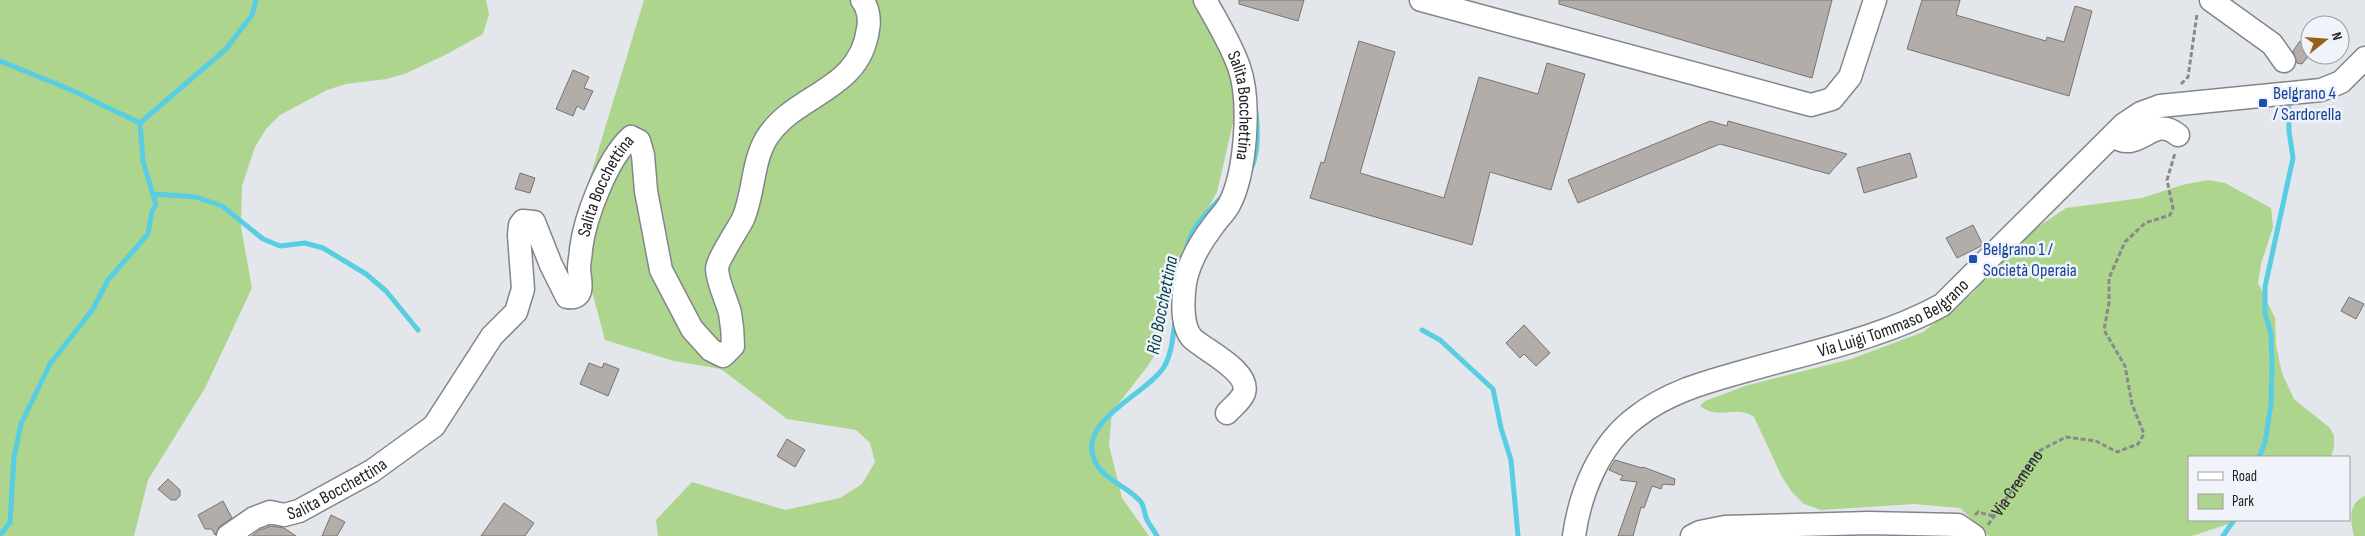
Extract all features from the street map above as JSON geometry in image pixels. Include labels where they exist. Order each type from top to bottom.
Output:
[{"type":"street","name":"Salita Bocchettina","points":[[228,536],[254,518],[270,512],[284,514],[299,511],[372,471],[434,426],[492,336],[516,312],[522,289],[519,229],[524,221],[534,222],[550,266],[567,296],[573,298],[578,295],[580,289],[579,269],[582,241],[604,174],[618,149],[631,137],[639,141],[643,155],[646,190],[662,270],[692,329],[711,350],[723,356],[733,346],[733,335],[730,312],[719,280],[717,267],[744,218],[758,160],[766,140],[780,121],[843,78],[861,56],[869,21],[862,0]]},
{"type":"street","name":"Salita Bocchettina","points":[[1204,0],[1239,68],[1245,98],[1243,139],[1236,189],[1229,206],[1201,242],[1187,272],[1184,290],[1184,314],[1191,337],[1226,362],[1242,379],[1244,393],[1227,413]]},
{"type":"street","points":[[1421,0],[1811,105],[1832,99],[1850,77],[1875,0]]},
{"type":"street","points":[[2204,4],[2272,44],[2284,61]]},
{"type":"street","name":"Via Luigi Tommaso Belgrano","points":[[1574,536],[1584,490],[1606,451],[1634,418],[1673,394],[1695,385],[1856,339],[1921,317],[1942,305],[2113,136],[2141,112],[2160,106],[2321,90],[2341,82],[2365,58]]},
{"type":"street","points":[[2113,136],[2124,142],[2130,142],[2157,129],[2165,128],[2172,130],[2178,135]]},
{"type":"street","points":[[1692,536],[1700,532],[1725,527],[1869,523],[1974,526]]},
{"type":"path","points":[[2160,106],[2188,77],[2204,4]]},
{"type":"path","name":"Via Cremeno","points":[[1974,526],[1978,512],[1993,516],[2040,452],[2066,437],[2096,441],[2117,452],[2138,444],[2144,434],[2132,404],[2125,366],[2104,330],[2109,303],[2109,278],[2125,242],[2145,223],[2170,215],[2173,208],[2167,180],[2178,135]]},
{"type":"green space","points":[[0,0],[486,0],[489,14],[483,34],[407,73],[387,79],[346,84],[327,90],[280,115],[266,129],[255,147],[242,186],[241,227],[252,288],[205,388],[148,480],[134,536],[0,536]]},
{"type":"green space","points":[[644,0],[1198,0],[1241,88],[1217,192],[1165,285],[1163,342],[1147,367],[1112,412],[1109,445],[1122,498],[1149,536],[658,536],[656,520],[692,482],[785,510],[840,498],[862,484],[875,462],[870,443],[856,430],[787,419],[721,369],[674,361],[605,340],[575,227]]},
{"type":"green space","points":[[2208,180],[2225,183],[2271,208],[2273,227],[2261,264],[2258,283],[2275,318],[2276,345],[2282,373],[2294,399],[2330,428],[2334,436],[2331,456],[2188,456],[2188,521],[2236,521],[2192,536],[1989,536],[1960,508],[1914,504],[1821,510],[1804,504],[1792,492],[1782,477],[1754,417],[1748,413],[1741,412],[1714,412],[1700,406],[1705,401],[1745,386],[1851,359],[1923,332],[1972,294],[2017,241],[2066,208],[2142,198],[2182,185]]},
{"type":"green space","points":[[2365,496],[2365,536],[2354,536],[2351,518],[2353,508],[2359,499]]},
{"type":"building","points":[[1239,0],[1304,0],[1298,21],[1239,4]]},
{"type":"building","points":[[1559,0],[1832,0],[1812,78],[1559,4]]},
{"type":"building","points":[[1922,0],[1960,0],[1956,15],[2046,41],[2047,37],[2064,42],[2075,6],[2092,11],[2069,96],[1907,49]]},
{"type":"building","points":[[1359,41],[1395,52],[1360,173],[1444,198],[1479,77],[1538,94],[1547,63],[1585,74],[1551,190],[1490,172],[1472,245],[1310,198],[1321,162],[1324,163]]},
{"type":"building","points":[[2300,41],[2300,64],[2297,63],[2293,51]]},
{"type":"building","points":[[573,70],[589,77],[584,88],[593,91],[584,110],[577,106],[573,116],[556,109]]},
{"type":"building","points":[[1710,121],[1727,126],[1728,121],[1847,154],[1829,174],[1720,144],[1578,203],[1568,180]]},
{"type":"building","points":[[1910,153],[1917,177],[1864,193],[1857,168]]},
{"type":"building","points":[[520,173],[535,178],[530,193],[515,189]]},
{"type":"building","points":[[1973,225],[1983,245],[1957,258],[1946,238]]},
{"type":"building","points":[[2349,297],[2364,304],[2356,319],[2341,311]]},
{"type":"building","points":[[1524,325],[1550,353],[1536,366],[1524,354],[1520,358],[1506,343]]},
{"type":"building","points":[[589,363],[602,368],[604,363],[619,369],[608,396],[580,384]]},
{"type":"building","points":[[787,439],[805,450],[795,467],[777,456]]},
{"type":"building","points":[[1615,460],[1643,467],[1675,479],[1674,485],[1663,484],[1661,489],[1652,486],[1644,508],[1641,507],[1633,536],[1618,536],[1637,482],[1620,480],[1623,476],[1609,470]]},
{"type":"building","points":[[168,479],[180,490],[180,496],[176,500],[171,500],[158,489]]},
{"type":"building","points":[[223,501],[232,518],[220,526],[215,535],[212,529],[205,529],[198,515]]},
{"type":"building","points":[[504,503],[534,523],[525,536],[481,536]]},
{"type":"building","points":[[331,515],[345,522],[337,536],[322,536]]},
{"type":"building","points":[[271,526],[284,528],[296,536],[252,536],[260,530]]},
{"type":"waterway","points":[[0,535],[10,523],[14,457],[21,424],[50,364],[93,309],[108,280],[148,234],[152,211],[156,205],[143,161],[140,123],[226,49],[252,15],[256,0]]},
{"type":"waterway","points":[[0,61],[69,89],[140,123]]},
{"type":"waterway","points":[[2259,456],[2265,443],[2271,404],[2271,334],[2265,313],[2265,287],[2293,158],[2289,131],[2289,108]]},
{"type":"waterway","name":"Rio Bocchettina","points":[[1249,172],[1256,151],[1256,112]]},
{"type":"waterway","points":[[154,194],[196,197],[222,206],[263,239],[280,246],[305,243],[323,248],[366,274],[386,291],[418,330]]},
{"type":"waterway","name":"Rio Bocchettina","points":[[1187,247],[1196,226],[1221,198]]},
{"type":"waterway","name":"Rio Bocchettina","points":[[1157,536],[1147,520],[1141,502],[1098,466],[1094,459],[1092,445],[1096,432],[1105,420],[1144,387],[1164,367],[1173,338],[1175,320]]},
{"type":"waterway","points":[[1422,330],[1440,340],[1493,389],[1501,428],[1511,460],[1518,536]]},
{"type":"waterway","points":[[2223,536],[2233,521]]},
{"type":"place","name":"Belgrano 4 / Sardorella","points":[[2263,103]]},
{"type":"place","name":"Belgrano 1 / Società Operaia","points":[[1973,259]]}]
